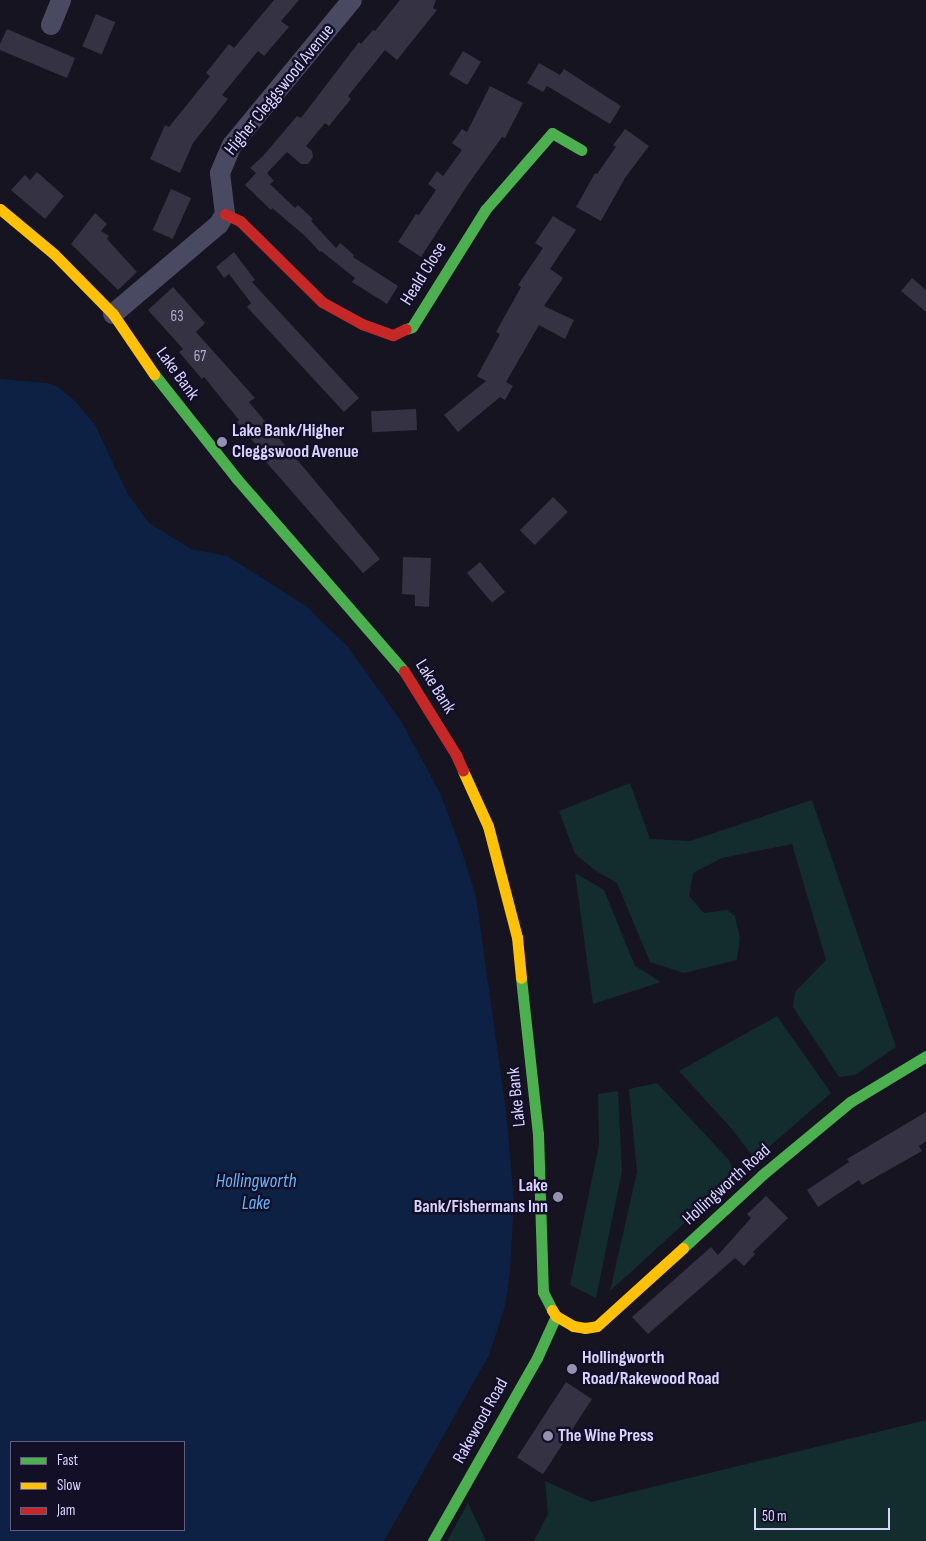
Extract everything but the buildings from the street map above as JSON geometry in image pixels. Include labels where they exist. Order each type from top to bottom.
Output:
[{"type":"main road","name":"Heald Close","points":[[225,214],[240,221],[322,302],[362,324],[393,335],[412,328],[485,210],[552,133],[581,150]]},
{"type":"main road","name":"Lake Bank","points":[[0,209],[54,254],[113,314],[168,394],[231,472],[399,664],[456,755],[488,826],[516,937],[538,1134],[543,1292],[548,1305],[556,1316]]},
{"type":"main road","name":"Hollingworth Road","points":[[556,1316],[573,1326],[585,1328],[597,1326],[610,1318],[762,1174],[850,1102],[926,1056]]},
{"type":"main road","name":"Rakewood Road","points":[[433,1541],[537,1358],[556,1316]]},
{"type":"street","points":[[51,25],[61,0]]},
{"type":"street","name":"Higher Cleggswood Avenue","points":[[225,214],[220,173],[232,145],[352,0]]},
{"type":"street","points":[[113,314],[219,224],[225,214]]},
{"type":"green space","points":[[630,783],[650,839],[690,841],[812,800],[896,1047],[855,1075],[839,1077],[793,1007],[795,992],[826,960],[792,844],[722,858],[693,873],[689,896],[704,913],[727,910],[735,916],[740,938],[737,960],[684,973],[650,962],[617,883],[596,871],[575,854],[559,811]]},
{"type":"green space","points":[[575,873],[604,890],[635,966],[661,982],[593,1004]]},
{"type":"green space","points":[[777,1016],[831,1093],[755,1159],[731,1128],[679,1071]]},
{"type":"green space","points":[[657,1083],[729,1160],[736,1176],[610,1291],[637,1172],[629,1089]]},
{"type":"green space","points":[[618,1091],[622,1171],[596,1298],[570,1285],[599,1145],[598,1094]]},
{"type":"green space","points":[[926,1420],[926,1541],[534,1541],[548,1514],[545,1481],[591,1502]]},
{"type":"green space","points":[[468,1503],[486,1541],[447,1541]]},
{"type":"water","name":"Hollingworth Lake","points":[[0,379],[47,383],[58,387],[74,400],[95,425],[127,493],[149,523],[191,549],[227,556],[306,606],[347,646],[401,721],[441,795],[462,852],[476,897],[506,1111],[514,1201],[510,1271],[505,1306],[489,1355],[384,1541],[0,1541]]},
{"type":"traffic: fast","points":[[406,329],[412,327],[485,210],[552,133],[581,150]]},
{"type":"traffic: fast","points":[[154,374],[237,479],[404,671]]},
{"type":"traffic: fast","points":[[521,978],[538,1134],[543,1292],[552,1310]]},
{"type":"traffic: fast","points":[[683,1248],[762,1175],[850,1102],[926,1056]]},
{"type":"traffic: fast","points":[[433,1541],[537,1358],[556,1316]]},
{"type":"traffic: slow","points":[[0,209],[54,254],[113,314],[154,374]]},
{"type":"traffic: slow","points":[[463,771],[488,826],[517,937],[521,978]]},
{"type":"traffic: slow","points":[[552,1310],[556,1316],[573,1326],[585,1328],[597,1326],[683,1248]]},
{"type":"traffic: jam","points":[[225,214],[240,221],[322,302],[362,324],[393,335],[406,329]]},
{"type":"traffic: jam","points":[[404,671],[456,755],[463,771]]},
{"type":"place","name":"Lake Bank/Higher Cleggswood Avenue","points":[[222,442]]},
{"type":"place","name":"Lake Bank/Fishermans Inn","points":[[558,1197]]},
{"type":"place","name":"Hollingworth Road/Rakewood Road","points":[[572,1369]]},
{"type":"place","name":"The Wine Press","points":[[548,1436]]}]
